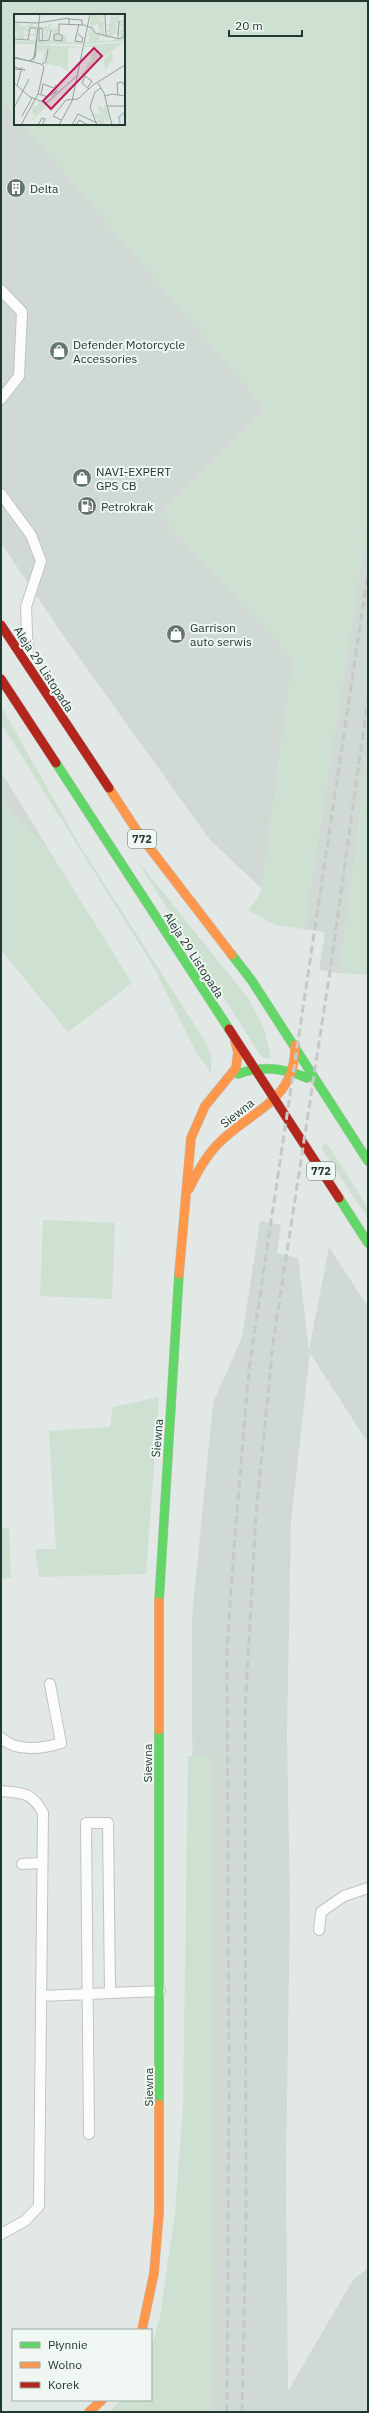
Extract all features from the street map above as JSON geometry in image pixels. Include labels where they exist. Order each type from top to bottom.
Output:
[{"type":"street","name":"Aleja 29 Listopada","points":[[1,625],[139,834],[252,981],[368,1161]]},
{"type":"street","name":"Aleja 29 Listopada","points":[[1,679],[235,1041],[368,1243]]},
{"type":"street","name":"Siewna","points":[[142,2329],[154,2273],[159,2212],[159,1590],[188,1152],[195,1125],[210,1100],[229,1079],[238,1063],[235,1041]]},
{"type":"street","name":"Siewna","points":[[186,1195],[202,1165],[215,1148],[286,1088],[294,1073],[296,1059],[294,1045]]},
{"type":"street","name":"Siewna","points":[[229,1079],[254,1069],[269,1068],[294,1073],[313,1082],[328,1098]]},
{"type":"street","points":[[89,2412],[101,2401]]},
{"type":"lane","points":[[1,290],[22,312],[19,376],[1,399]]},
{"type":"lane","points":[[1,494],[31,535],[41,561],[26,607],[28,666]]},
{"type":"lane","points":[[1,1738],[7,1743],[30,1749],[61,1743],[50,1684]]},
{"type":"lane","points":[[1,1790],[27,1794],[36,1801],[43,1813],[39,2206],[25,2221],[1,2234]]},
{"type":"lane","points":[[89,2134],[86,1823],[108,1823],[110,1993]]},
{"type":"lane","points":[[22,1864],[42,1863]]},
{"type":"lane","points":[[319,1930],[321,1912],[344,1896],[368,1888]]},
{"type":"lane","points":[[41,1996],[160,1991]]},
{"type":"shaded area","points":[[1,98],[14,114],[14,125],[24,125],[266,409],[160,515],[293,658],[262,889],[210,840],[63,635],[1,543]]},
{"type":"shaded area","points":[[368,519],[368,752],[340,973],[319,970],[325,932],[304,929]]},
{"type":"shaded area","points":[[1,772],[49,850],[1,800]]},
{"type":"shaded area","points":[[260,1221],[281,1225],[277,1253],[298,1258],[309,1350],[329,1247],[368,1307],[368,1443],[310,1353],[291,1521],[287,1735],[290,1903],[286,2169],[288,2391],[353,2280],[368,2268],[368,2412],[194,2412],[192,1617],[213,1403],[242,1337]]},
{"type":"green space","points":[[1,1],[368,1],[368,519],[304,929],[275,925],[248,910],[256,901],[262,889],[293,658],[160,515],[266,409],[24,125],[125,125],[125,14],[14,14],[14,114],[1,98]]},
{"type":"green space","points":[[1,706],[79,844],[205,1041],[211,1055],[211,1073],[197,1054],[153,966],[1,723]]},
{"type":"green space","points":[[368,752],[368,975],[340,973]]},
{"type":"green space","points":[[1,800],[49,850],[132,983],[68,1032],[1,950]]},
{"type":"green space","points":[[136,859],[248,998],[264,1028],[271,1058],[263,1058],[259,1053]]},
{"type":"green space","points":[[323,1144],[328,1145],[368,1208],[368,1219],[322,1149]]},
{"type":"green space","points":[[43,1220],[115,1223],[112,1299],[40,1296]]},
{"type":"green space","points":[[159,1397],[146,1574],[39,1577],[35,1549],[56,1549],[49,1431],[110,1427],[113,1407]]},
{"type":"green space","points":[[1,1528],[9,1528],[11,1578],[1,1579]]},
{"type":"green space","points":[[188,1756],[211,1756],[214,2091],[211,2412],[109,2412],[121,2401],[152,2401],[152,2345],[160,2317],[175,2213],[183,2106]]},
{"type":"railway","points":[[227,2412],[229,2080],[227,1648],[234,1548],[249,1369],[368,573]]},
{"type":"railway","points":[[242,2412],[246,2218],[245,1710],[256,1515],[273,1343],[330,971],[368,698]]},
{"type":"traffic: fast","points":[[56,763],[229,1029]]},
{"type":"traffic: fast","points":[[232,955],[252,981],[368,1161]]},
{"type":"traffic: fast","points":[[238,1074],[256,1069],[273,1069],[290,1072],[307,1078]]},
{"type":"traffic: fast","points":[[339,1198],[368,1243]]},
{"type":"traffic: fast","points":[[159,1602],[179,1274]]},
{"type":"traffic: fast","points":[[159,1730],[159,2104]]},
{"type":"traffic: slow","points":[[109,788],[139,834],[232,955]]},
{"type":"traffic: slow","points":[[179,1274],[191,1138],[205,1106],[236,1068],[238,1052],[235,1041]]},
{"type":"traffic: slow","points":[[189,1189],[195,1176],[216,1146],[234,1130],[271,1102],[281,1091],[288,1079],[293,1064],[295,1045]]},
{"type":"traffic: slow","points":[[159,1602],[159,1730]]},
{"type":"traffic: slow","points":[[142,2329],[154,2273],[159,2212],[159,2104]]},
{"type":"traffic: slow","points":[[89,2412],[101,2401]]},
{"type":"traffic: jam","points":[[1,625],[109,788]]},
{"type":"traffic: jam","points":[[1,679],[56,763]]},
{"type":"traffic: jam","points":[[229,1029],[339,1198]]},
{"type":"place","name":"Delta","points":[[16,188]]},
{"type":"place","name":"Defender Motorcycle Accessories","points":[[59,351]]},
{"type":"place","name":"NAVI-EXPERT GPS CB","points":[[82,478]]},
{"type":"place","name":"Petrokrak","points":[[87,506]]},
{"type":"place","name":"Garrison auto serwis","points":[[176,634]]}]
